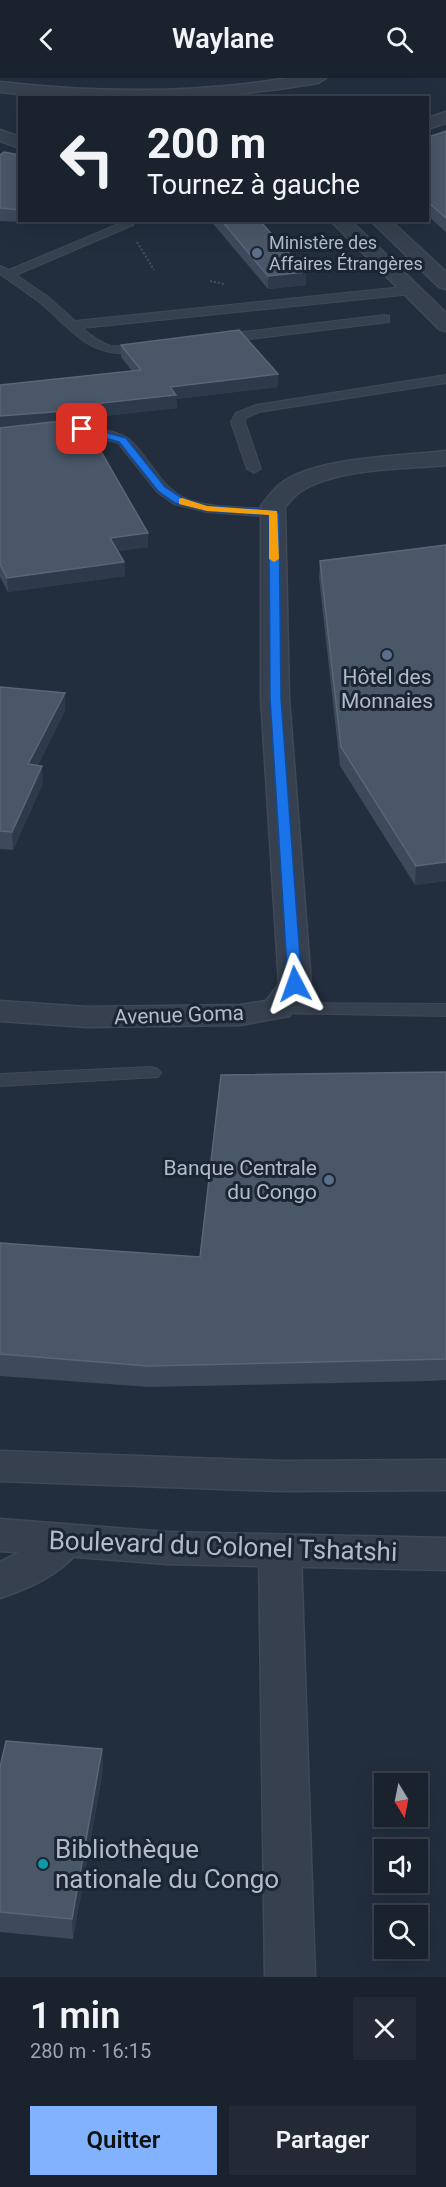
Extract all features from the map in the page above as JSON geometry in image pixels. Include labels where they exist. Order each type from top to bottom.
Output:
[{"type":"street","points":[[0,87],[59,95],[200,94],[318,78]]},
{"type":"street","points":[[53,96],[59,95]]},
{"type":"street","points":[[429,124],[446,117]]},
{"type":"street","points":[[0,135],[18,143]]},
{"type":"street","points":[[0,146],[18,144]]},
{"type":"street","points":[[341,222],[446,325]]},
{"type":"street","points":[[381,222],[446,284]]},
{"type":"street","points":[[277,1008],[295,984],[275,698],[273,506],[292,486],[314,478],[340,471],[446,458]]},
{"type":"street","name":"Avenue Goma","points":[[0,1011],[87,1017],[240,1015],[277,1008]]},
{"type":"street","points":[[0,1466],[280,1476],[446,1475]]},
{"type":"street","name":"Boulevard du Colonel Tshatshi","points":[[0,1535],[63,1542],[280,1553],[446,1554]]},
{"type":"street","points":[[0,1581],[37,1563],[63,1542]]},
{"type":"street","points":[[280,1553],[291,1977]]},
{"type":"lane","points":[[4,272],[127,223]]},
{"type":"lane","points":[[4,272],[43,299],[93,345],[114,352],[161,346]]},
{"type":"lane","points":[[72,325],[412,290]]},
{"type":"lane","points":[[208,340],[386,319]]},
{"type":"lane","points":[[254,470],[238,422],[241,416],[266,407],[446,379]]},
{"type":"lane","points":[[45,430],[82,429],[123,440],[162,489],[179,501],[207,508],[274,513]]},
{"type":"lane","points":[[277,1008],[446,1010]]},
{"type":"lane","points":[[0,1080],[151,1073]]},
{"type":"path","points":[[127,223],[154,270]]},
{"type":"building","points":[[446,131],[446,218],[429,203],[429,137]]},
{"type":"building","points":[[4,152],[18,155],[18,210],[0,208],[0,155]]},
{"type":"building","points":[[223,222],[261,222],[306,272],[268,276]]},
{"type":"building","points":[[239,330],[278,374],[170,387],[176,395],[74,406],[77,410],[0,416],[0,385],[141,370],[121,345]]},
{"type":"building","points":[[52,422],[84,422],[148,533],[110,538],[124,562],[7,578],[0,564],[0,428]]},
{"type":"building","name":"Hôtel des Monnaies","points":[[446,545],[446,862],[416,866],[341,747],[320,561]]},
{"type":"building","points":[[0,687],[65,693],[28,764],[42,766],[12,832],[0,831]]},
{"type":"building","name":"Banque Centrale du Congo","points":[[446,1072],[446,1359],[148,1366],[0,1354],[0,1243],[200,1257],[221,1075]]},
{"type":"building","name":"Bibliothèque nationale du Congo","points":[[6,1741],[102,1749],[72,1919],[0,1912],[0,1767]]},
{"type":"slow traffic","points":[[182,501],[207,508],[274,513],[274,559]]},
{"type":"place","name":"Ministère des Affaires Étrangères","points":[[257,253]]},
{"type":"place","name":"Hôtel des Monnaies","points":[[387,655]]},
{"type":"place","name":"Banque Centrale du Congo","points":[[329,1180]]},
{"type":"place","name":"Bibliothèque nationale du Congo","points":[[43,1864]]},
{"type":"route","points":[[82,429],[123,440],[162,489],[179,501],[207,508],[274,513],[275,698],[295,984]]}]
